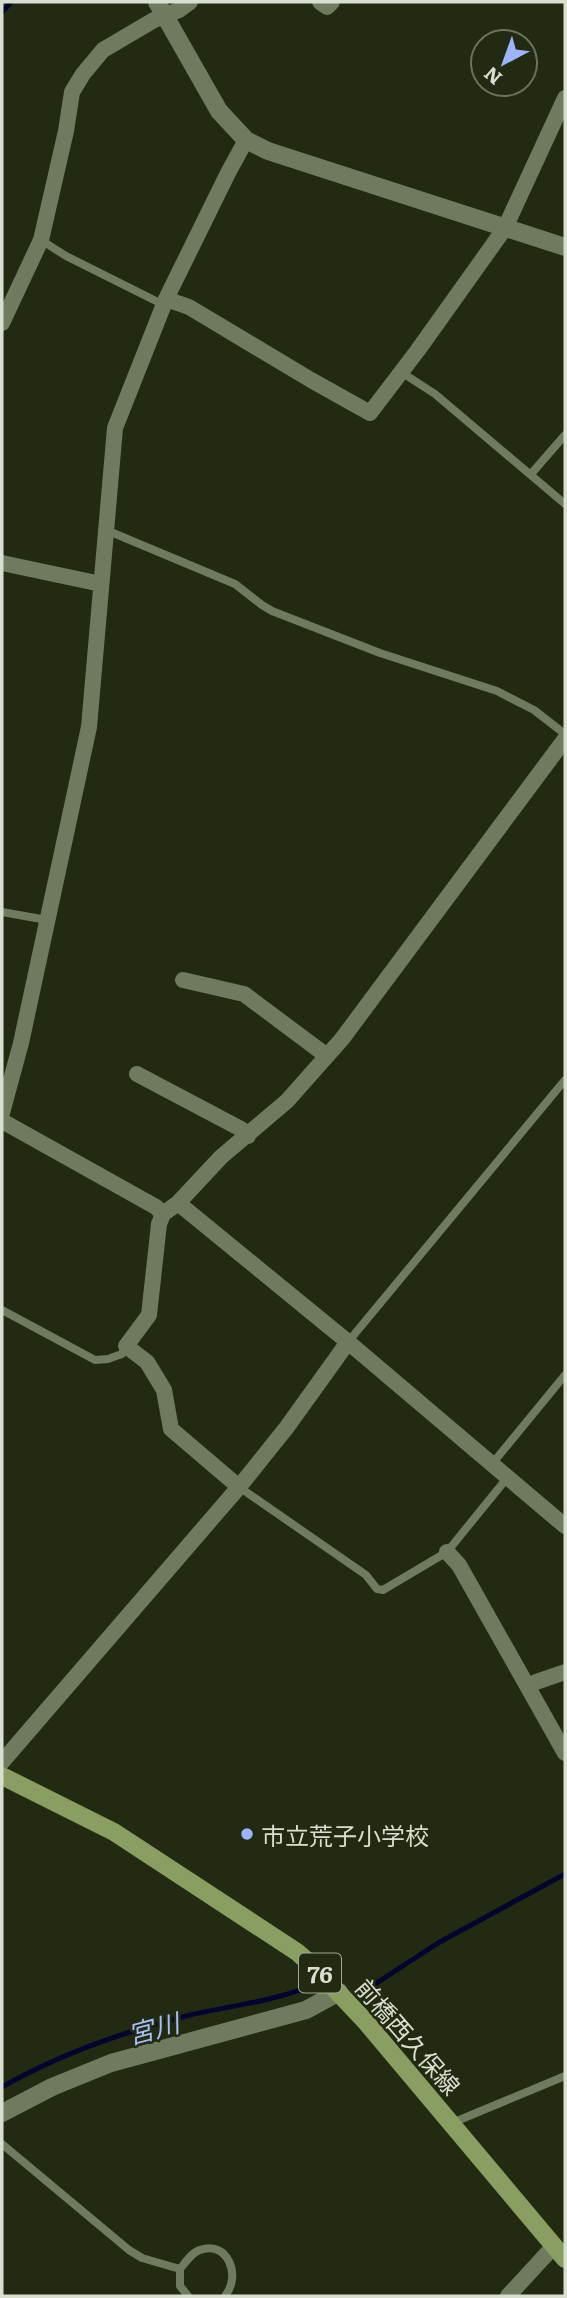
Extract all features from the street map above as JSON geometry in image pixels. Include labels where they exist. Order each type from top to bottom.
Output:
[{"type":"main road","name":"前橋西久保線","points":[[2,1773],[114,1832],[276,1937],[315,1968],[339,1992],[560,2252]]},
{"type":"street","points":[[162,9],[179,10],[190,2]]},
{"type":"street","points":[[320,2],[327,7],[332,2]]},
{"type":"street","points":[[162,9],[219,111],[246,140],[268,151],[565,247]]},
{"type":"street","points":[[2,323],[41,240],[66,131],[72,92],[103,50],[155,20],[162,9]]},
{"type":"street","points":[[165,302],[189,307],[370,413],[505,228],[565,98]]},
{"type":"street","points":[[2,1113],[21,1043],[89,727],[115,428],[165,302],[246,140]]},
{"type":"street","points":[[2,563],[101,584]]},
{"type":"street","points":[[239,1487],[171,1429],[164,1390],[148,1362],[126,1346],[149,1315],[159,1223],[163,1214],[178,1203],[221,1157],[287,1101],[342,1039],[437,914],[565,736]]},
{"type":"street","points":[[183,980],[244,994],[327,1056]]},
{"type":"street","points":[[137,1074],[241,1129],[248,1136]]},
{"type":"street","points":[[2,1121],[156,1207],[163,1214]]},
{"type":"street","points":[[178,1203],[348,1342],[565,1526]]},
{"type":"street","points":[[2,1773],[239,1487],[287,1427],[348,1342]]},
{"type":"street","points":[[447,1552],[459,1565],[565,1753]]},
{"type":"street","points":[[528,1687],[565,1672]]},
{"type":"street","points":[[2,2113],[52,2087],[111,2063],[306,2010],[339,1992]]},
{"type":"street","points":[[508,2296],[560,2252]]},
{"type":"lane","points":[[41,240],[66,256],[165,302]]},
{"type":"lane","points":[[401,372],[435,394],[565,504]]},
{"type":"lane","points":[[531,474],[565,435]]},
{"type":"lane","points":[[106,530],[235,584],[272,611],[380,653],[497,691],[534,710],[565,736]]},
{"type":"lane","points":[[2,912],[47,920]]},
{"type":"lane","points":[[348,1342],[565,1080]]},
{"type":"lane","points":[[2,1310],[95,1360],[122,1354],[126,1346]]},
{"type":"lane","points":[[492,1464],[565,1375]]},
{"type":"lane","points":[[239,1487],[366,1575],[377,1589],[383,1590],[447,1552],[507,1478]]},
{"type":"lane","points":[[452,2123],[565,2076]]},
{"type":"lane","points":[[2,2144],[129,2250],[142,2258],[180,2269]]},
{"type":"lane","points":[[188,2296],[180,2286],[180,2269],[197,2250],[214,2250],[229,2260],[233,2269],[232,2288],[225,2296]]},
{"type":"waterway","points":[[2,12],[11,2]]},
{"type":"waterway","name":"宮川","points":[[369,1988],[438,1943],[565,1874]]},
{"type":"waterway","name":"宮川","points":[[2,2087],[68,2055],[139,2029],[186,2016],[265,2000],[311,1986]]},
{"type":"place","name":"市立荒子小学校","points":[[247,1834]]}]
